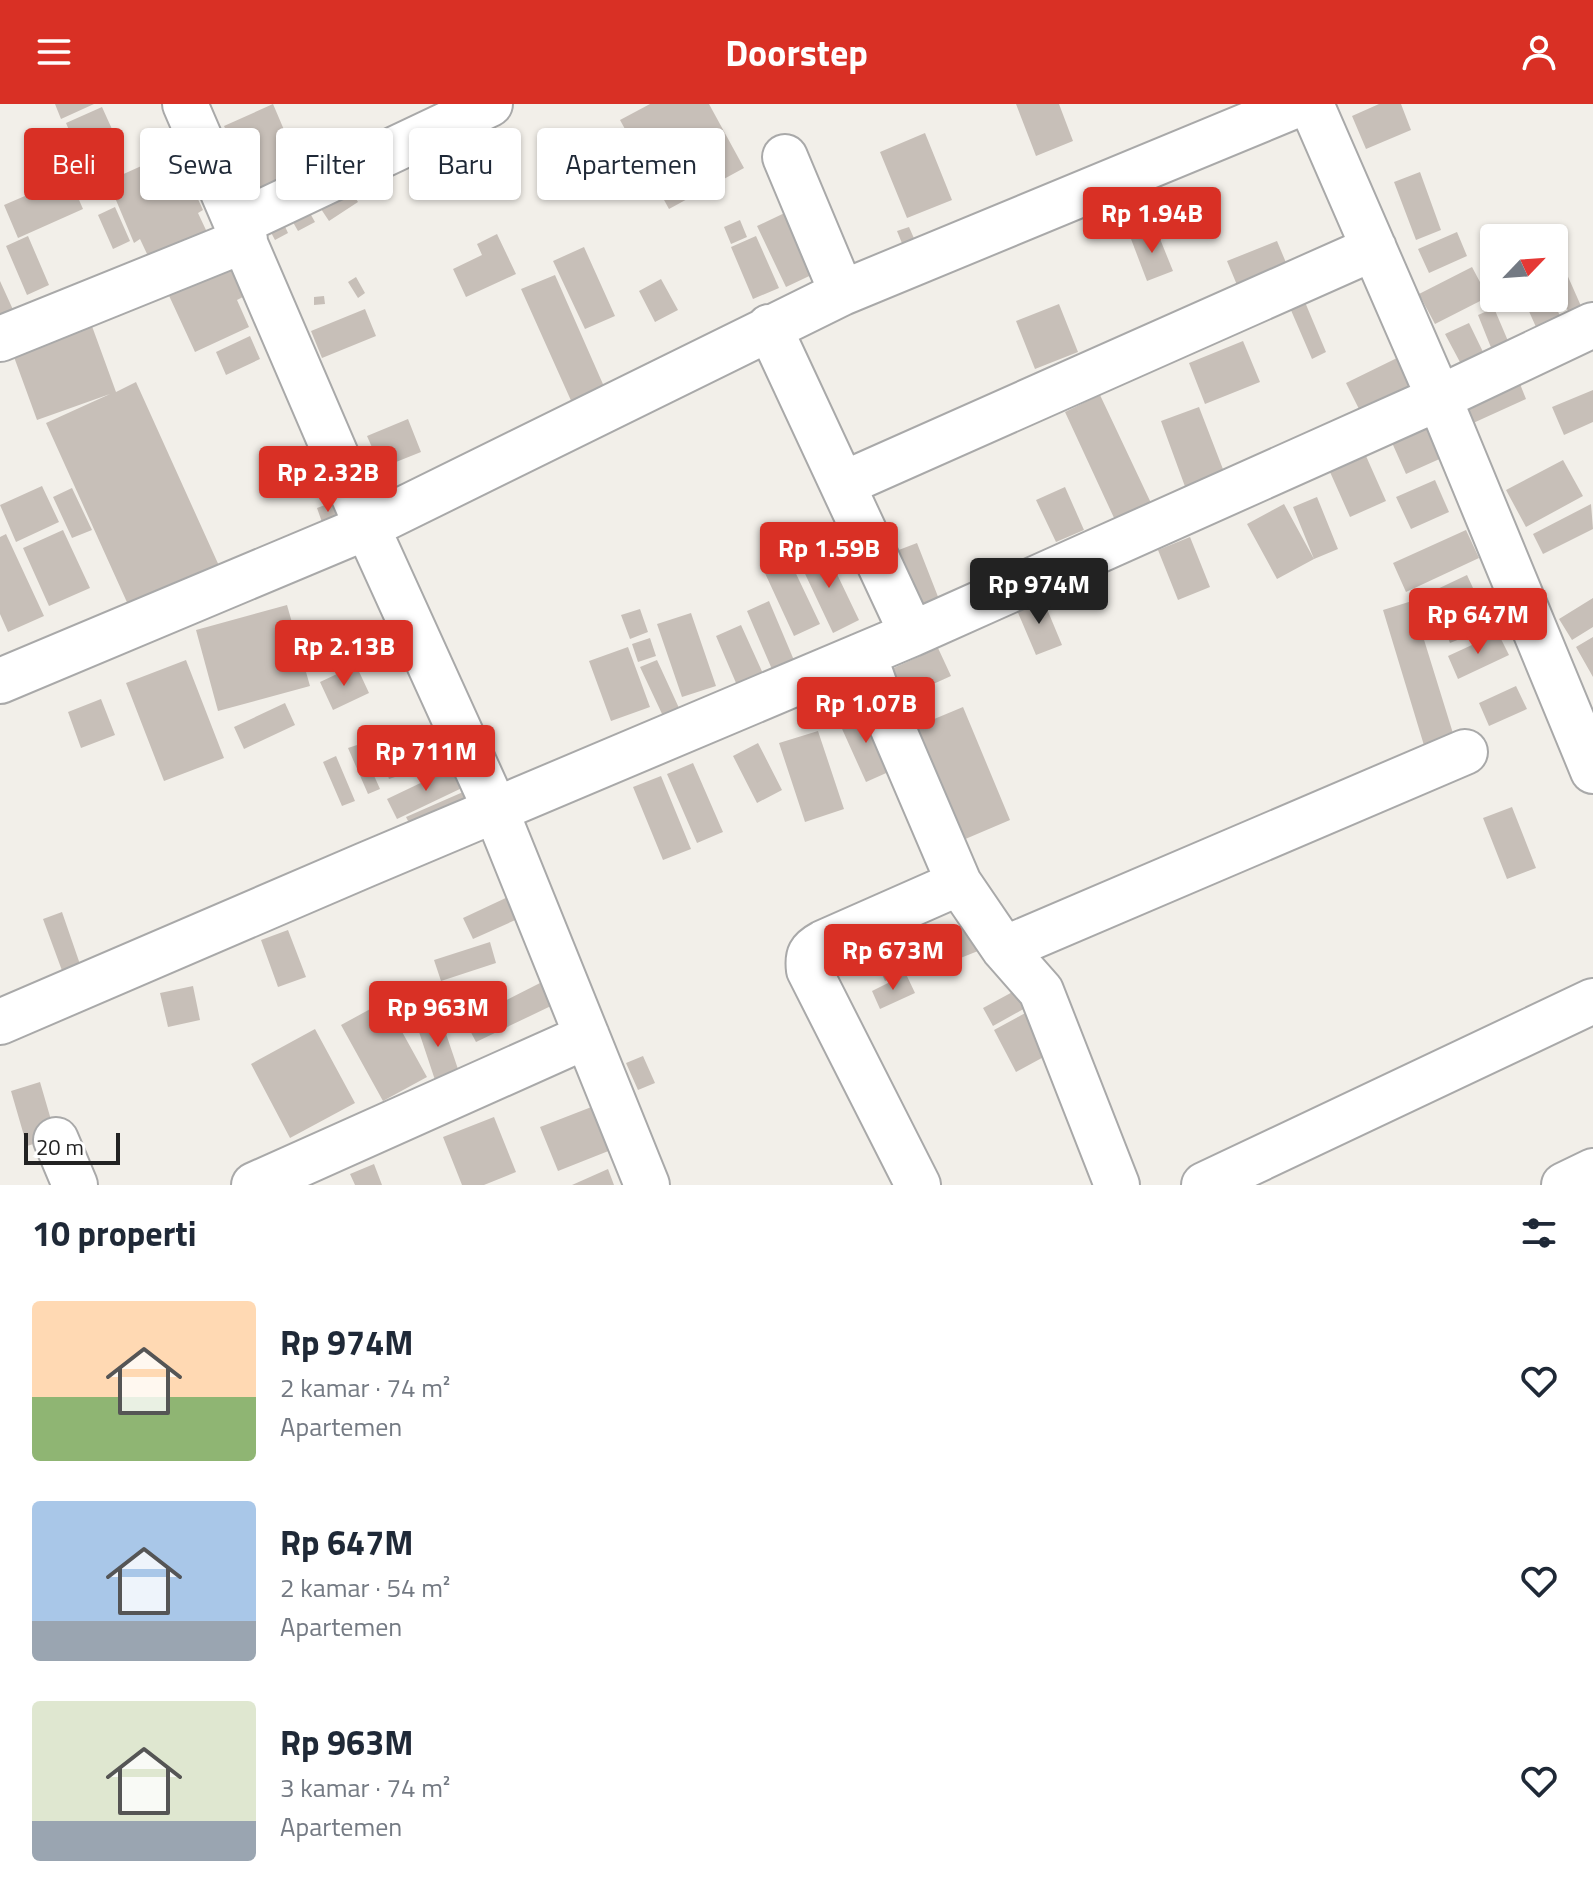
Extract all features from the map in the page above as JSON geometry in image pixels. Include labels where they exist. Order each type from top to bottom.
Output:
[{"type":"street","points":[[185,104],[367,527],[496,811],[647,1185]]},
{"type":"street","points":[[0,339],[241,232],[490,104]]},
{"type":"street","points":[[0,681],[367,527],[842,293],[1299,104]]},
{"type":"street","points":[[1311,104],[1439,398],[1593,771]]},
{"type":"street","points":[[785,157],[842,293]]},
{"type":"street","points":[[843,484],[1374,248]]},
{"type":"street","points":[[0,1022],[912,634],[1439,398],[1593,325]]},
{"type":"street","points":[[769,327],[912,634]]},
{"type":"street","points":[[864,655],[959,883],[1004,949],[1041,991],[1117,1185]]},
{"type":"street","points":[[1004,949],[1465,752]]},
{"type":"street","points":[[918,1185],[809,970],[808,958],[812,948],[959,883]]},
{"type":"street","points":[[1204,1185],[1593,1001]]},
{"type":"street","points":[[254,1185],[587,1036]]},
{"type":"street","points":[[56,1140],[75,1185]]},
{"type":"street","points":[[1564,1185],[1593,1171]]},
{"type":"building","points":[[55,104],[94,104],[61,119]]},
{"type":"building","points":[[273,104],[283,128],[276,128],[276,183],[260,190],[260,128],[224,126]]},
{"type":"building","points":[[650,104],[709,104],[722,128],[624,128],[620,120]]},
{"type":"building","points":[[1016,104],[1059,104],[1073,141],[1036,156]]},
{"type":"building","points":[[1379,104],[1401,104],[1411,130],[1366,149],[1352,116]]},
{"type":"building","points":[[102,107],[112,128],[68,128],[66,123]]},
{"type":"building","points":[[725,133],[744,168],[725,178]]},
{"type":"building","points":[[925,133],[952,200],[907,218],[880,152]]},
{"type":"building","points":[[140,167],[140,200],[198,200],[203,210],[198,213],[213,245],[155,271],[140,239],[134,243],[116,200],[124,200],[124,174]]},
{"type":"building","points":[[1420,172],[1441,230],[1416,240],[1394,182]]},
{"type":"building","points":[[24,196],[24,200],[79,200],[83,209],[18,238],[4,205]]},
{"type":"building","points":[[334,200],[358,202],[329,221],[321,209]]},
{"type":"building","points":[[664,200],[685,200],[669,209]]},
{"type":"building","points":[[115,207],[130,241],[113,249],[98,215]]},
{"type":"building","points":[[307,208],[315,222],[298,231],[290,217]]},
{"type":"building","points":[[793,209],[822,270],[786,287],[757,226]]},
{"type":"building","points":[[281,218],[288,233],[275,240],[267,225]]},
{"type":"building","points":[[740,220],[747,237],[731,244],[724,227]]},
{"type":"building","points":[[909,227],[920,252],[908,258],[897,231]]},
{"type":"building","points":[[1156,229],[1173,271],[1147,281],[1131,239]]},
{"type":"building","points":[[1457,232],[1467,256],[1429,273],[1418,249]]},
{"type":"building","points":[[497,234],[516,274],[466,297],[453,269],[482,255],[477,244]]},
{"type":"building","points":[[28,236],[49,285],[27,295],[6,246]]},
{"type":"building","points":[[756,236],[779,288],[753,299],[731,247]]},
{"type":"building","points":[[1277,241],[1292,277],[1242,297],[1227,261]]},
{"type":"building","points":[[584,247],[615,316],[585,329],[553,261]]},
{"type":"building","points":[[227,258],[245,296],[237,300],[249,327],[195,352],[165,287]]},
{"type":"building","points":[[1472,267],[1480,282],[1480,301],[1435,324],[1419,294]]},
{"type":"building","points":[[555,275],[606,391],[573,405],[521,289]]},
{"type":"building","points":[[356,277],[365,293],[358,298],[348,282]]},
{"type":"building","points":[[1568,277],[1581,306],[1568,311]]},
{"type":"building","points":[[661,279],[678,310],[655,322],[639,291]]},
{"type":"building","points":[[0,281],[15,314],[0,321]]},
{"type":"building","points":[[1302,295],[1326,352],[1312,359],[1287,301]]},
{"type":"building","points":[[324,296],[325,304],[314,305],[314,297]]},
{"type":"building","points":[[1059,304],[1078,352],[1035,369],[1016,321]]},
{"type":"building","points":[[365,309],[376,336],[322,358],[311,331]]},
{"type":"building","points":[[1496,312],[1511,348],[1494,355],[1478,315]]},
{"type":"building","points":[[1529,312],[1558,312],[1560,316],[1536,327]]},
{"type":"building","points":[[89,318],[116,392],[136,382],[225,579],[135,620],[46,423],[110,394],[37,420],[10,346]]},
{"type":"building","points":[[1469,323],[1484,354],[1461,364],[1445,334]]},
{"type":"building","points":[[250,336],[260,359],[226,375],[216,352]]},
{"type":"building","points":[[1243,341],[1260,382],[1205,404],[1189,363]]},
{"type":"building","points":[[1397,358],[1415,394],[1364,419],[1346,383]]},
{"type":"building","points":[[1518,379],[1526,399],[1471,424],[1461,404]]},
{"type":"building","points":[[1593,390],[1593,422],[1564,435],[1552,407]]},
{"type":"building","points":[[1100,395],[1151,503],[1115,520],[1065,412]]},
{"type":"building","points":[[1199,407],[1226,477],[1187,492],[1161,421]]},
{"type":"building","points":[[408,419],[421,452],[381,468],[367,436]]},
{"type":"building","points":[[1427,420],[1444,457],[1406,474],[1389,436]]},
{"type":"building","points":[[1366,456],[1386,501],[1350,517],[1330,472]]},
{"type":"building","points":[[1563,460],[1583,496],[1526,527],[1506,490]]},
{"type":"building","points":[[312,470],[320,491],[311,495],[303,473]]},
{"type":"building","points":[[1435,480],[1449,512],[1411,529],[1396,497]]},
{"type":"building","points":[[42,486],[59,522],[16,542],[0,505]]},
{"type":"building","points":[[1065,487],[1084,530],[1056,542],[1036,500]]},
{"type":"building","points":[[72,488],[92,530],[72,538],[53,497]]},
{"type":"building","points":[[1317,497],[1338,549],[1314,559],[1293,507]]},
{"type":"building","points":[[333,502],[339,519],[323,525],[317,508]]},
{"type":"building","points":[[1284,504],[1314,559],[1277,579],[1247,524]]},
{"type":"building","points":[[1591,504],[1593,529],[1543,554],[1533,534]]},
{"type":"building","points":[[63,530],[90,588],[49,606],[23,548]]},
{"type":"building","points":[[1466,530],[1479,558],[1406,592],[1393,563]]},
{"type":"building","points":[[6,534],[44,616],[8,632],[0,614],[0,537]]},
{"type":"building","points":[[1190,537],[1210,587],[1178,600],[1158,550]]},
{"type":"building","points":[[917,543],[944,612],[909,625],[883,556]]},
{"type":"building","points":[[824,547],[859,620],[833,633],[798,559]]},
{"type":"building","points":[[789,559],[820,624],[794,636],[764,571]]},
{"type":"building","points":[[1467,575],[1479,601],[1425,627],[1412,601]]},
{"type":"building","points":[[1042,597],[1062,645],[1036,655],[1016,608]]},
{"type":"building","points":[[1593,598],[1593,627],[1572,640],[1559,619]]},
{"type":"building","points":[[769,601],[796,665],[774,674],[747,611]]},
{"type":"building","points":[[1412,601],[1456,743],[1426,752],[1383,610]]},
{"type":"building","points":[[287,605],[310,686],[218,711],[196,630]]},
{"type":"building","points":[[1493,608],[1499,623],[1450,643],[1444,628]]},
{"type":"building","points":[[640,609],[648,632],[630,639],[621,615]]},
{"type":"building","points":[[691,613],[716,686],[682,697],[657,624]]},
{"type":"building","points":[[741,625],[765,678],[739,690],[716,636]]},
{"type":"building","points":[[1498,633],[1509,655],[1458,679],[1448,656]]},
{"type":"building","points":[[1593,637],[1593,677],[1576,647]]},
{"type":"building","points":[[650,638],[656,656],[638,662],[632,644]]},
{"type":"building","points":[[628,647],[650,707],[611,721],[589,661]]},
{"type":"building","points":[[938,648],[951,676],[900,699],[887,671]]},
{"type":"building","points":[[186,660],[224,758],[164,781],[126,683]]},
{"type":"building","points":[[657,660],[679,708],[663,716],[640,667]]},
{"type":"building","points":[[356,665],[369,693],[333,710],[320,682]]},
{"type":"building","points":[[1516,686],[1527,709],[1489,726],[1479,703]]},
{"type":"building","points":[[101,699],[115,735],[81,748],[68,712]]},
{"type":"building","points":[[285,703],[295,725],[244,749],[234,727]]},
{"type":"building","points":[[963,707],[1010,820],[963,840],[915,727]]},
{"type":"building","points":[[865,708],[893,770],[866,782],[838,720]]},
{"type":"building","points":[[391,726],[407,773],[389,779],[373,732]]},
{"type":"building","points":[[818,731],[844,809],[805,822],[779,743]]},
{"type":"building","points":[[758,743],[782,790],[757,803],[733,756]]},
{"type":"building","points":[[360,744],[380,789],[368,794],[348,748]]},
{"type":"building","points":[[336,756],[355,801],[342,806],[323,762]]},
{"type":"building","points":[[693,763],[723,832],[697,843],[667,774]]},
{"type":"building","points":[[454,767],[464,787],[397,819],[387,799]]},
{"type":"building","points":[[661,776],[691,849],[663,860],[633,787]]},
{"type":"building","points":[[463,792],[473,814],[417,839],[406,817]]},
{"type":"building","points":[[1512,807],[1536,868],[1507,879],[1483,818]]},
{"type":"building","points":[[512,895],[522,917],[473,939],[463,918]]},
{"type":"building","points":[[62,912],[82,970],[64,976],[43,919]]},
{"type":"building","points":[[967,923],[978,951],[933,969],[922,941]]},
{"type":"building","points":[[901,928],[918,966],[885,981],[868,944]]},
{"type":"building","points":[[288,930],[306,977],[278,987],[261,940]]},
{"type":"building","points":[[490,942],[496,963],[441,981],[434,960]]},
{"type":"building","points":[[906,974],[915,993],[880,1009],[872,991]]},
{"type":"building","points":[[542,982],[553,1005],[476,1042],[465,1021]]},
{"type":"building","points":[[193,986],[200,1020],[168,1027],[160,993]]},
{"type":"building","points":[[1018,989],[1027,1007],[993,1026],[983,1008]]},
{"type":"building","points":[[385,1001],[427,1077],[383,1101],[341,1025]]},
{"type":"building","points":[[1029,1011],[1051,1053],[1016,1072],[994,1030]]},
{"type":"building","points":[[440,1016],[460,1075],[436,1083],[416,1023]]},
{"type":"building","points":[[315,1029],[355,1103],[290,1138],[251,1064]]},
{"type":"building","points":[[643,1056],[655,1083],[638,1090],[626,1063]]},
{"type":"building","points":[[40,1082],[56,1137],[27,1146],[11,1091]]},
{"type":"building","points":[[594,1106],[611,1150],[558,1171],[540,1127]]},
{"type":"building","points":[[494,1117],[516,1172],[484,1185],[462,1185],[443,1137]]},
{"type":"building","points":[[374,1164],[382,1185],[355,1185],[350,1174]]},
{"type":"building","points":[[608,1169],[614,1185],[572,1185]]}]
